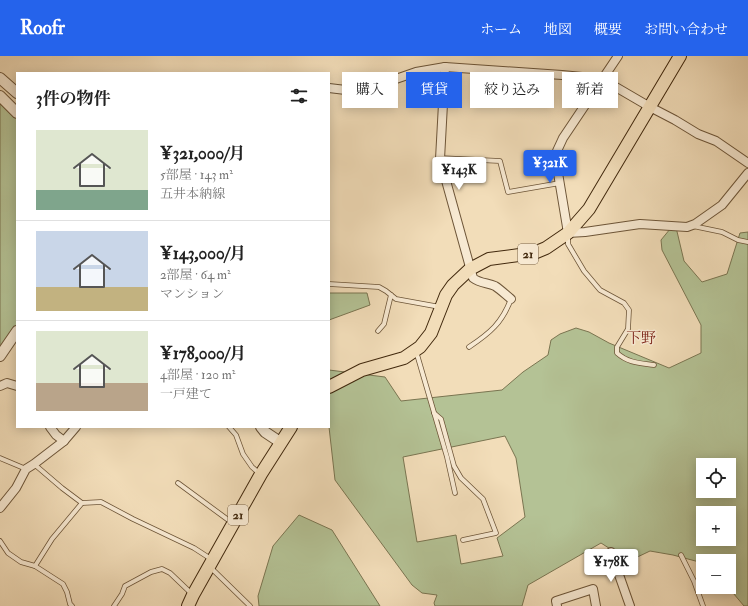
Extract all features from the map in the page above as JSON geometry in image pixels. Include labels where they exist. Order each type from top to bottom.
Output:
[{"type":"main road","name":"21","points":[[330,386],[362,370],[404,358],[416,350],[426,341],[431,333],[446,295],[453,285],[470,269],[489,260],[534,253],[546,248],[568,233],[589,209],[680,56]]},
{"type":"main road","name":"21","points":[[191,601],[260,474],[290,428]]},
{"type":"street","points":[[607,72],[618,56]]},
{"type":"street","points":[[330,88],[354,92],[416,72],[445,67],[562,75]]},
{"type":"street","points":[[445,67],[440,158],[470,269],[473,278],[477,282],[482,281],[495,287],[511,299]]},
{"type":"street","points":[[0,78],[16,92]]},
{"type":"street","points":[[618,88],[698,134],[716,142],[748,163]]},
{"type":"street","points":[[0,96],[16,111]]},
{"type":"street","points":[[583,108],[563,138],[557,151],[557,168],[568,233],[640,224],[691,226],[722,205],[748,173]]},
{"type":"street","points":[[0,356],[16,332]]},
{"type":"street","points":[[0,386],[7,383],[16,386]]},
{"type":"street","points":[[51,428],[56,435],[64,441]]},
{"type":"street","points":[[0,508],[16,488],[26,469],[64,441],[75,428]]},
{"type":"street","points":[[262,428],[265,432],[280,442]]},
{"type":"street","points":[[273,428],[280,442]]},
{"type":"street","points":[[611,552],[630,606]]},
{"type":"street","points":[[557,606],[556,601],[593,589],[596,606]]},
{"type":"lane","points":[[440,158],[500,161],[508,192],[560,183]]},
{"type":"lane","points":[[691,226],[722,232],[738,240],[748,242]]},
{"type":"lane","points":[[568,233],[568,244],[584,271],[600,290],[624,302],[629,310],[628,329],[617,347],[617,353],[622,358],[635,363],[654,365]]},
{"type":"lane","points":[[330,284],[379,287],[396,299],[441,307]]},
{"type":"lane","points":[[378,331],[384,324],[391,295]]},
{"type":"lane","points":[[469,347],[492,331],[506,312],[511,299]]},
{"type":"lane","points":[[416,350],[447,456],[455,493]]},
{"type":"lane","points":[[434,413],[441,419],[454,466],[461,478],[484,499],[496,533],[463,540]]},
{"type":"lane","points":[[230,428],[236,435],[242,454],[252,467],[260,474]]},
{"type":"lane","points":[[0,458],[26,469]]},
{"type":"lane","points":[[34,464],[82,503],[101,502],[132,519],[194,548],[250,606]]},
{"type":"lane","points":[[178,483],[233,524]]},
{"type":"lane","points":[[35,566],[52,539],[82,503]]},
{"type":"lane","points":[[0,542],[8,553],[20,562],[35,566],[64,584],[72,606]]},
{"type":"lane","points":[[681,555],[694,581],[703,606]]},
{"type":"lane","points":[[114,606],[122,594],[125,586],[150,572],[162,569],[170,573],[191,601]]},
{"type":"green space","points":[[0,102],[16,118],[16,328],[0,349]]},
{"type":"green space","points":[[675,223],[684,261],[702,282],[727,274],[740,233],[748,232],[748,606],[744,606],[734,594],[736,594],[736,554],[696,554],[696,561],[650,551],[629,561],[601,543],[528,585],[522,606],[435,606],[434,603],[437,595],[422,593],[412,585],[335,480],[329,428],[330,370],[385,377],[401,401],[502,390],[523,372],[548,355],[551,340],[560,334],[576,328],[589,332],[609,343],[669,368],[701,353],[701,325],[662,250],[661,240]],"holes":[[[505,436],[516,458],[525,517],[497,538],[503,556],[461,564],[456,535],[417,542],[403,457]]]},
{"type":"green space","points":[[330,293],[367,293],[370,305],[330,320]]},
{"type":"green space","points":[[299,515],[332,530],[380,606],[259,606],[258,596],[273,546]]},
{"type":"district","name":"下野","points":[[641,338]]}]
